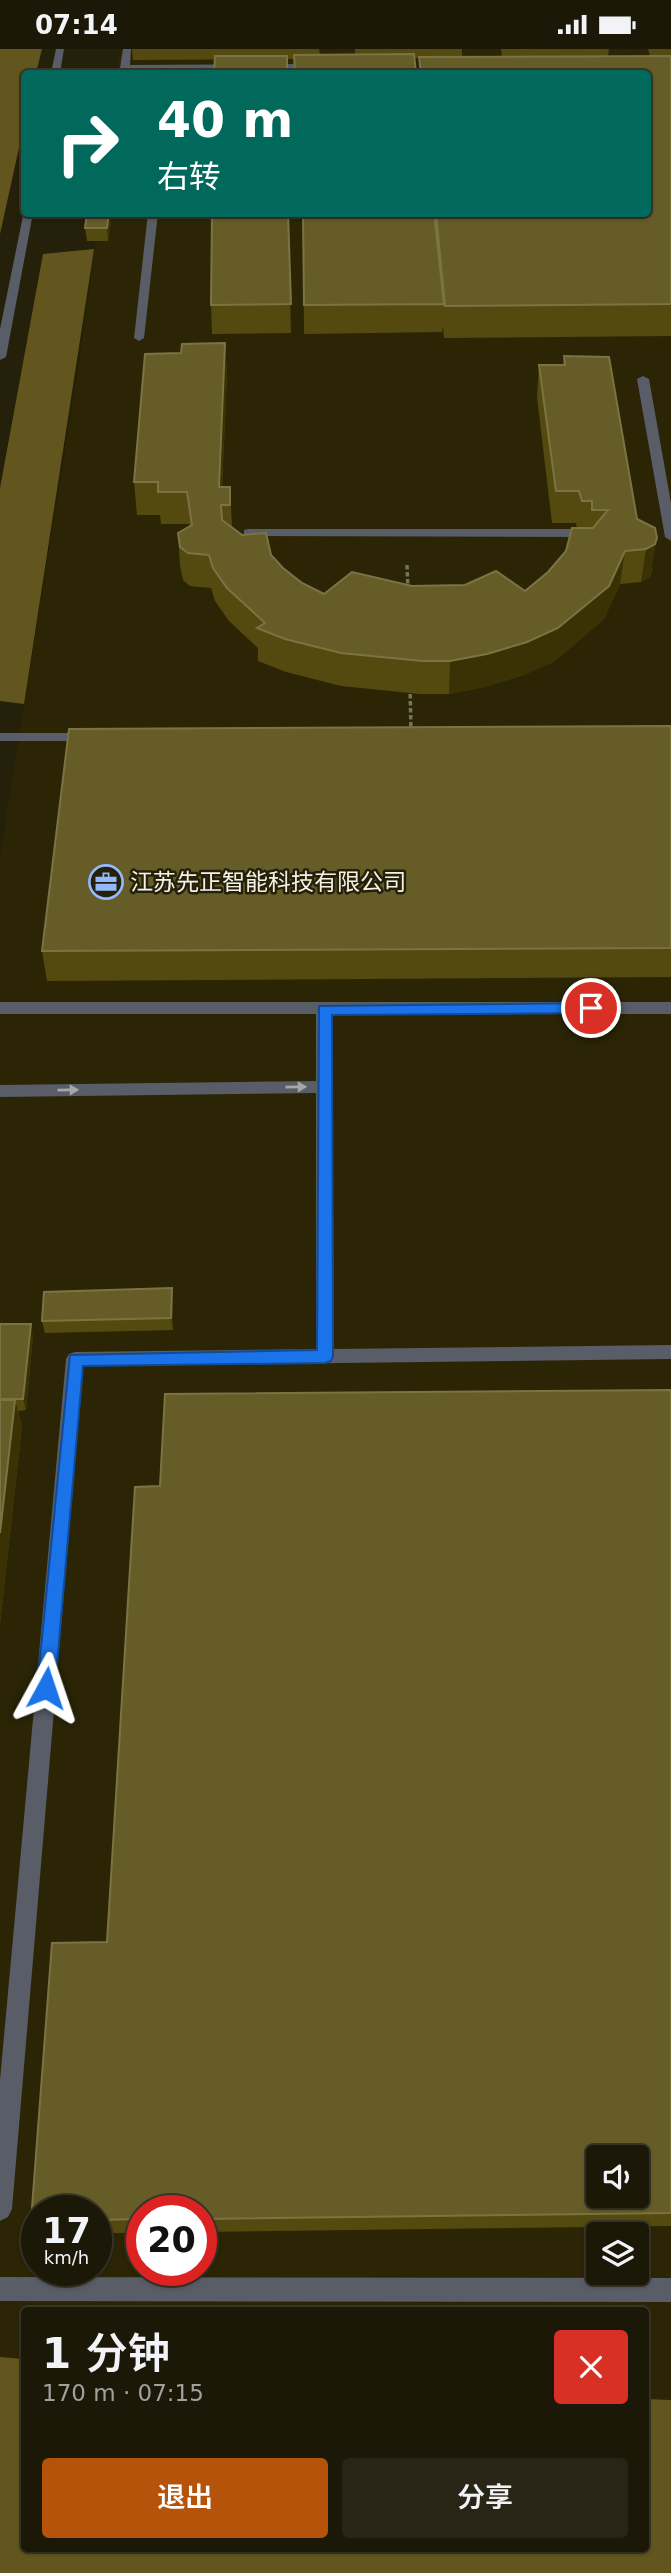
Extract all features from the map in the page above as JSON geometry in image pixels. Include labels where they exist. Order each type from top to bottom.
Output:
[{"type":"street","points":[[56,70],[60,49]]},
{"type":"street","points":[[127,49],[125,68],[330,67]]},
{"type":"street","points":[[0,357],[27,217]]},
{"type":"street","points":[[139,338],[153,217]]},
{"type":"street","points":[[643,379],[666,534]]},
{"type":"street","points":[[248,533],[576,533]]},
{"type":"street","points":[[0,737],[110,737]]},
{"type":"street","points":[[0,1008],[671,1008]]},
{"type":"street","points":[[324,1010],[325,1356]]},
{"type":"street","points":[[0,1091],[325,1087]]},
{"type":"street","points":[[0,2209],[75,1359],[671,1352]]},
{"type":"street","points":[[0,2289],[671,2290]]},
{"type":"path","points":[[406,533],[408,600]]},
{"type":"path","points":[[410,681],[411,735]]},
{"type":"shaded area","points":[[0,49],[42,49],[37,70],[21,70],[21,139],[0,234]]},
{"type":"shaded area","points":[[120,49],[671,49],[671,2400],[649,2399],[649,2307],[21,2307],[21,2359],[0,2357],[0,856],[82,343],[99,217],[651,217],[651,70],[117,70]]},
{"type":"shaded area","points":[[94,249],[24,704],[0,701],[0,488],[43,254]]},
{"type":"shaded area","points":[[0,2357],[21,2359],[21,2552],[649,2552],[649,2399],[671,2400],[671,2573],[0,2573]]},
{"type":"building","points":[[414,54],[416,70],[295,70],[294,55]]},
{"type":"building","points":[[215,56],[287,56],[287,70],[214,70]]},
{"type":"building","points":[[671,56],[671,304],[445,306],[436,217],[651,217],[651,70],[421,70],[419,57]]},
{"type":"building","points":[[86,217],[108,217],[107,228],[85,228]]},
{"type":"building","points":[[212,217],[288,217],[291,304],[211,305]]},
{"type":"building","points":[[303,217],[434,217],[444,304],[304,305]]},
{"type":"building","points":[[225,343],[219,487],[230,487],[230,505],[221,505],[222,520],[242,535],[266,533],[271,555],[283,568],[302,583],[324,594],[352,572],[412,586],[465,585],[496,571],[525,591],[548,572],[566,551],[572,528],[593,528],[608,510],[592,510],[592,501],[582,501],[579,491],[556,491],[539,365],[565,365],[564,356],[609,357],[637,519],[655,528],[655,544],[646,549],[625,551],[609,586],[558,628],[527,642],[487,654],[450,661],[422,661],[341,653],[285,639],[257,628],[265,623],[227,588],[213,568],[209,555],[188,553],[180,547],[178,533],[192,525],[187,492],[158,492],[158,482],[134,482],[145,354],[181,353],[182,344]]},
{"type":"building","points":[[671,726],[671,948],[42,951],[69,729]]},
{"type":"building","points":[[172,1288],[171,1318],[42,1321],[44,1292]]},
{"type":"building","points":[[0,1324],[31,1324],[23,1399],[0,1399]]},
{"type":"building","points":[[671,1390],[671,2213],[217,2219],[217,2195],[126,2195],[126,2219],[112,2220],[112,2195],[33,2195],[52,1943],[107,1942],[135,1487],[160,1486],[165,1394]]},
{"type":"building","points":[[0,1400],[15,1400],[0,1533]]},
{"type":"place","name":"江苏先正智能科技有限公司","points":[[106,882]]},
{"type":"route","points":[[46,1688],[75,1359],[325,1356],[324,1010],[591,1008]]}]
